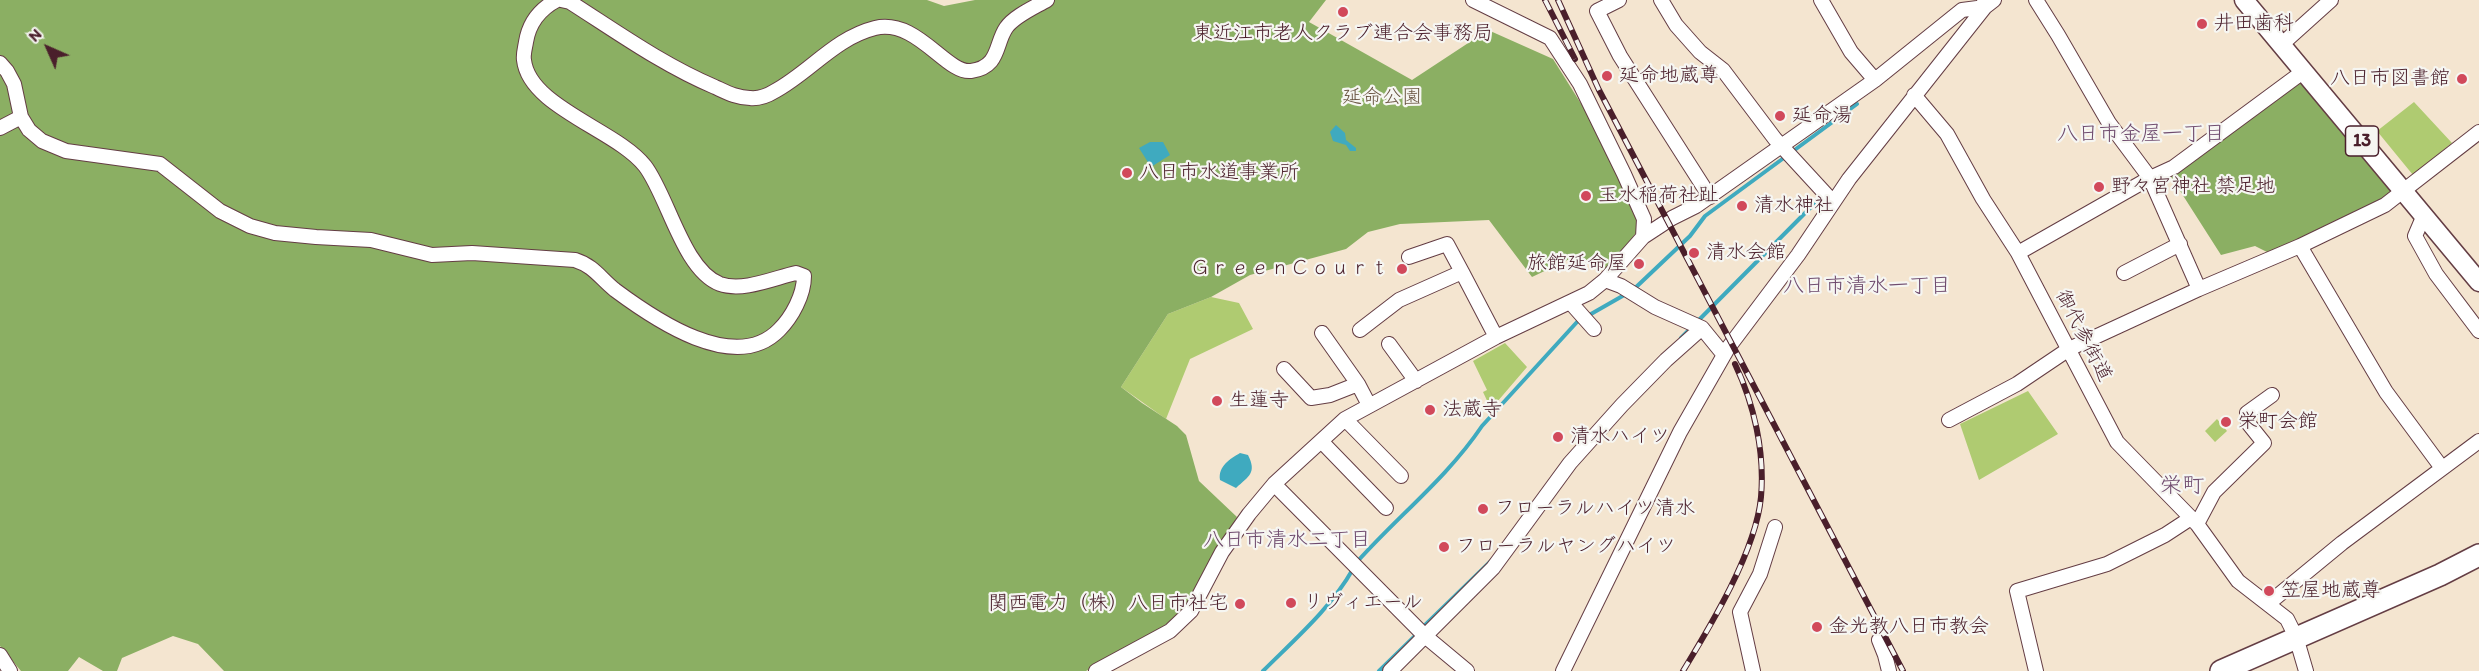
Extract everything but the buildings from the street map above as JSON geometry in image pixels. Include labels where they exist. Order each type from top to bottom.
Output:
[{"type":"highway","points":[[2221,671],[2440,575],[2479,555]]},
{"type":"main road","name":"13","points":[[2244,0],[2479,282]]},
{"type":"street","points":[[0,63],[14,84],[21,117],[29,130],[42,141],[66,151],[159,164],[220,211],[250,226],[275,233],[371,240],[432,255],[472,253],[575,260],[588,264],[612,287],[641,309],[679,331],[720,346],[754,347],[772,338],[787,321],[804,285],[804,276],[796,273],[736,286],[721,284],[710,278],[692,257],[649,171],[639,158],[624,145],[556,103],[540,90],[529,76],[524,60],[527,38],[533,22],[544,7],[559,0],[570,2],[658,58],[698,80],[736,96],[761,98],[776,91],[839,44],[876,28],[886,27],[916,37],[962,71],[973,71],[986,65],[994,57],[1007,26],[1047,0]]},
{"type":"street","points":[[1473,0],[1550,38],[1580,84],[1624,174],[1644,219],[1642,237]]},
{"type":"street","points":[[1619,0],[1598,11],[1620,56],[1710,196]]},
{"type":"street","points":[[1661,0],[1676,25],[1700,52],[1723,70],[1781,146],[1833,202]]},
{"type":"street","points":[[1821,0],[1851,52],[1875,80]]},
{"type":"street","points":[[2036,0],[2109,123],[2150,178],[2199,289]]},
{"type":"street","points":[[2281,45],[2331,0]]},
{"type":"street","points":[[1096,671],[1170,631],[1191,611],[1222,552],[1249,514],[1274,484],[1345,419],[1496,338],[1588,293],[1605,280],[1642,237],[1710,196],[1875,80],[1962,10],[1988,2]]},
{"type":"street","points":[[1563,671],[1680,432],[1724,355],[1798,255],[1833,202],[1988,2]]},
{"type":"street","points":[[2018,254],[2150,178],[2174,167],[2304,71]]},
{"type":"street","name":"御代参街道","points":[[1914,95],[1947,134],[1983,200],[2018,254],[2117,442],[2194,521],[2238,581],[2287,619],[2296,637],[2306,671]]},
{"type":"street","points":[[0,128],[21,117]]},
{"type":"street","points":[[1949,420],[2017,384],[2069,349],[2199,289],[2300,246],[2385,205],[2479,132]]},
{"type":"street","points":[[2424,215],[2415,236],[2436,274],[2474,313],[2479,331]]},
{"type":"street","points":[[1409,257],[1447,244],[1496,338]]},
{"type":"street","points":[[2124,273],[2180,244]]},
{"type":"street","points":[[2300,246],[2386,392],[2442,468]]},
{"type":"street","points":[[1360,330],[1399,300],[1462,272]]},
{"type":"street","points":[[1605,280],[1621,286],[1655,307],[1702,328],[1724,355]]},
{"type":"street","points":[[1570,302],[1594,329]]},
{"type":"street","points":[[1390,671],[1425,636],[1488,564],[1570,463],[1666,360],[1702,328]]},
{"type":"street","points":[[1322,333],[1358,384],[1369,405]]},
{"type":"street","points":[[1389,344],[1416,381]]},
{"type":"street","points":[[1284,369],[1311,398],[1330,395],[1358,384]]},
{"type":"street","points":[[2036,671],[2017,591],[2106,564],[2194,521],[2214,492],[2264,443],[2248,423],[2247,413],[2271,395]]},
{"type":"street","points":[[1345,419],[1401,476]]},
{"type":"street","points":[[1321,441],[1386,508]]},
{"type":"street","points":[[2269,603],[2342,543],[2479,441]]},
{"type":"street","points":[[1274,484],[1425,636],[1467,671]]},
{"type":"street","points":[[1753,671],[1740,612],[1761,573],[1775,527]]},
{"type":"street","points":[[1879,640],[1886,655],[1889,671]]},
{"type":"street","points":[[0,655],[10,671]]},
{"type":"green space","name":"延命公園","points":[[0,0],[927,0],[944,6],[975,0],[1326,0],[1309,22],[1412,80],[1488,30],[1553,59],[1590,118],[1639,220],[1636,233],[1605,271],[1578,255],[1532,277],[1489,220],[1400,224],[1368,232],[1346,249],[1250,275],[1211,297],[1168,314],[1121,387],[1177,426],[1186,435],[1199,481],[1237,517],[1190,607],[1146,639],[1086,671],[224,671],[198,644],[173,636],[122,658],[117,671],[103,671],[79,657],[68,671],[21,671],[0,646]]},
{"type":"green space","points":[[2297,76],[2353,145],[2397,192],[2269,253],[2255,246],[2221,255],[2168,172]]},
{"type":"green space","points":[[2414,102],[2452,143],[2413,175],[2377,131]]},
{"type":"green space","points":[[1211,297],[1239,303],[1253,329],[1190,359],[1166,419],[1121,387],[1168,314]]},
{"type":"green space","points":[[1505,343],[1527,367],[1491,409],[1483,392],[1487,390],[1473,361]]},
{"type":"green space","points":[[2028,391],[2058,434],[1979,480],[1960,424]]},
{"type":"green space","points":[[2217,419],[2227,431],[2215,442],[2205,431]]},
{"type":"water","points":[[1336,125],[1345,133],[1346,140],[1356,148],[1356,151],[1350,151],[1346,145],[1333,141],[1330,132]]},
{"type":"water","points":[[1150,142],[1163,142],[1170,155],[1151,167],[1139,148]]},
{"type":"water","points":[[1240,453],[1248,455],[1252,470],[1236,488],[1220,480],[1220,475],[1226,464]]},
{"type":"waterway","points":[[1633,290],[1690,236],[1705,216],[1857,104]]},
{"type":"waterway","points":[[1681,338],[1814,204]]},
{"type":"waterway","points":[[1357,562],[1438,480],[1482,426],[1577,322],[1626,294]]},
{"type":"waterway","points":[[1422,628],[1492,560]]},
{"type":"waterway","points":[[1263,671],[1323,610],[1353,569]]},
{"type":"waterway","points":[[1379,671],[1417,634]]},
{"type":"railway","points":[[1545,0],[1575,59]]},
{"type":"railway","points":[[1558,0],[1599,90],[1903,671]]},
{"type":"railway","points":[[1683,671],[1719,610],[1742,564],[1751,540],[1761,497],[1762,480],[1757,429],[1748,395],[1735,364]]},
{"type":"place","name":"東近江市老人クラブ連合会事務局","points":[[1343,12]]},
{"type":"place","name":"井田歯科","points":[[2202,24]]},
{"type":"place","name":"延命地蔵尊","points":[[1607,76]]},
{"type":"place","name":"八日市図書館","points":[[2462,79]]},
{"type":"place","name":"延命湯","points":[[1780,116]]},
{"type":"place","name":"八日市水道事業所","points":[[1127,173]]},
{"type":"place","name":"野々宮神社 禁足地","points":[[2099,187]]},
{"type":"place","name":"玉水稲荷社趾","points":[[1586,196]]},
{"type":"place","name":"清水神社","points":[[1742,206]]},
{"type":"place","name":"清水会館","points":[[1694,253]]},
{"type":"place","name":"旅館延命屋","points":[[1639,264]]},
{"type":"place","name":"ＧｒｅｅｎＣｏｕｒｔ","points":[[1402,269]]},
{"type":"place","name":"生蓮寺","points":[[1217,401]]},
{"type":"place","name":"法蔵寺","points":[[1430,410]]},
{"type":"place","name":"栄町会館","points":[[2226,422]]},
{"type":"place","name":"清水ハイツ","points":[[1558,437]]},
{"type":"place","name":"フローラルハイツ清水","points":[[1483,509]]},
{"type":"place","name":"フローラルヤングハイツ","points":[[1444,547]]},
{"type":"place","name":"笠屋地蔵尊","points":[[2269,591]]},
{"type":"place","name":"リヴィエール","points":[[1291,603]]},
{"type":"place","name":"関西電力（株）八日市社宅","points":[[1240,604]]},
{"type":"place","name":"金光教八日市教会","points":[[1817,627]]},
{"type":"district","name":"八日市金屋一丁目","points":[[2141,135]]},
{"type":"district","name":"八日市清水一丁目","points":[[1867,287]]},
{"type":"district","name":"栄町","points":[[2182,486]]},
{"type":"district","name":"八日市清水二丁目","points":[[1287,541]]}]
